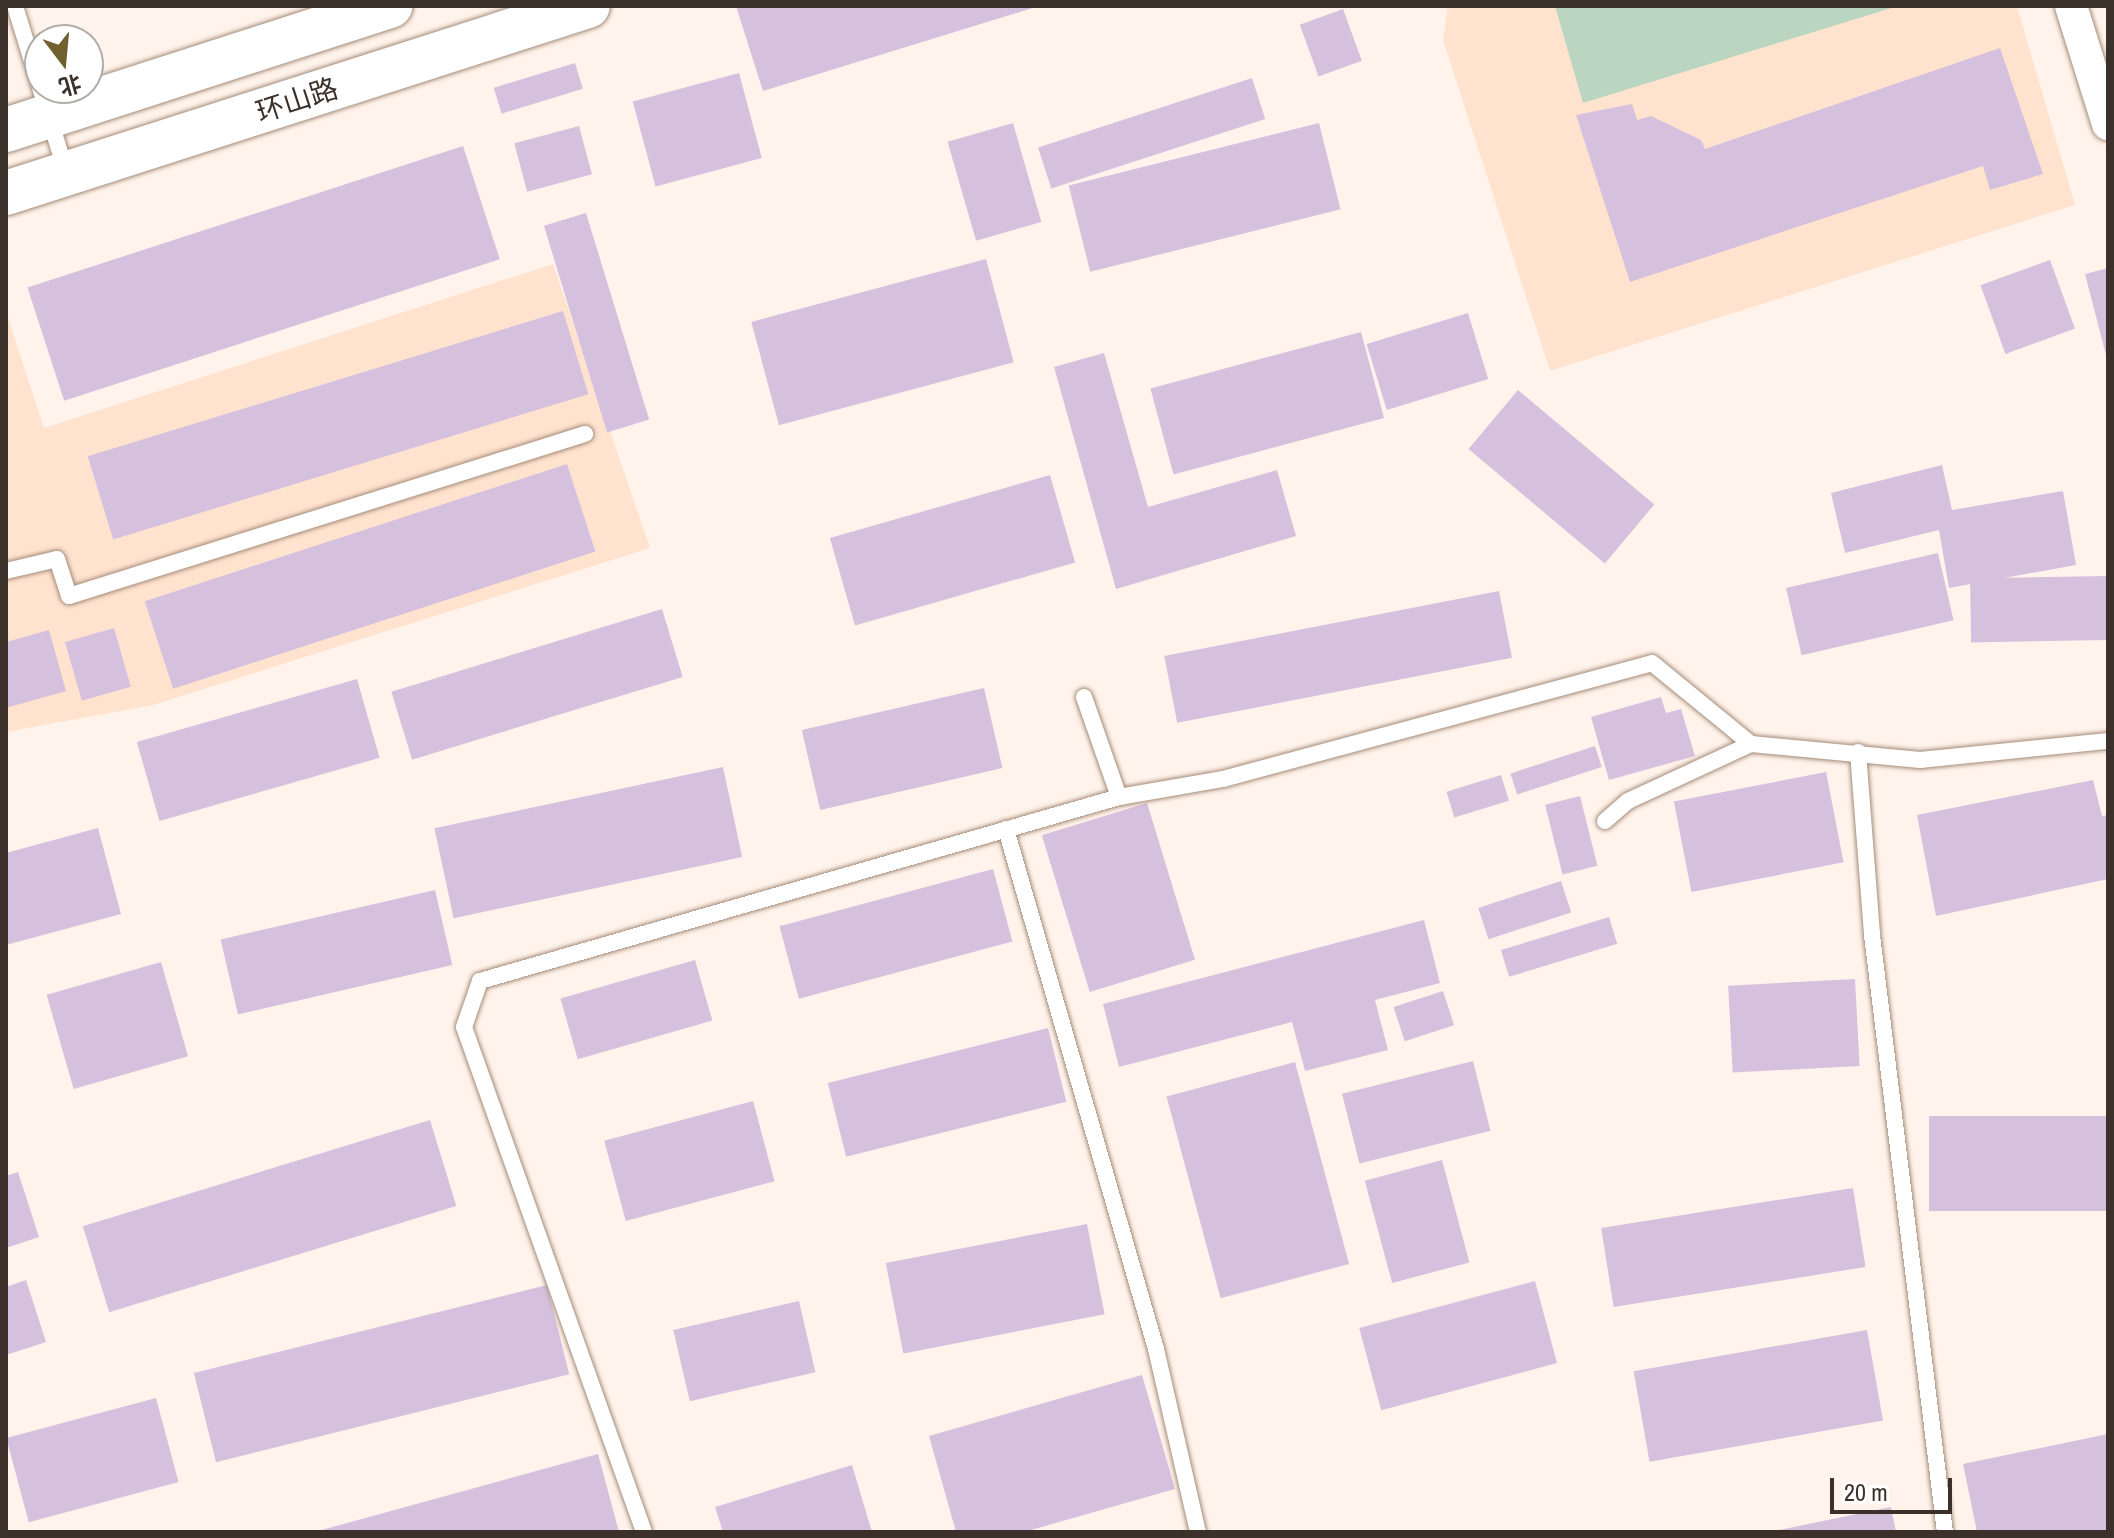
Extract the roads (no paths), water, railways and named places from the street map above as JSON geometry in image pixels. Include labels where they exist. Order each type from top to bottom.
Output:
[{"type":"main road","points":[[6,130],[390,6]]},
{"type":"main road","name":"环山路","points":[[6,193],[588,6]]},
{"type":"street","points":[[2071,6],[2108,124]]},
{"type":"lane","points":[[15,6],[66,174]]},
{"type":"lane","points":[[6,571],[57,559],[69,596],[585,434]]},
{"type":"lane","points":[[644,1532],[464,1027],[480,981],[1119,797],[1223,779],[1652,663],[1751,744]]},
{"type":"lane","points":[[1084,697],[1119,797]]},
{"type":"lane","points":[[1605,821],[1628,801],[1751,744],[1920,760],[2108,741]]},
{"type":"lane","points":[[1858,752],[1872,935],[1945,1532]]},
{"type":"lane","points":[[1006,829],[1156,1349],[1198,1532]]}]
